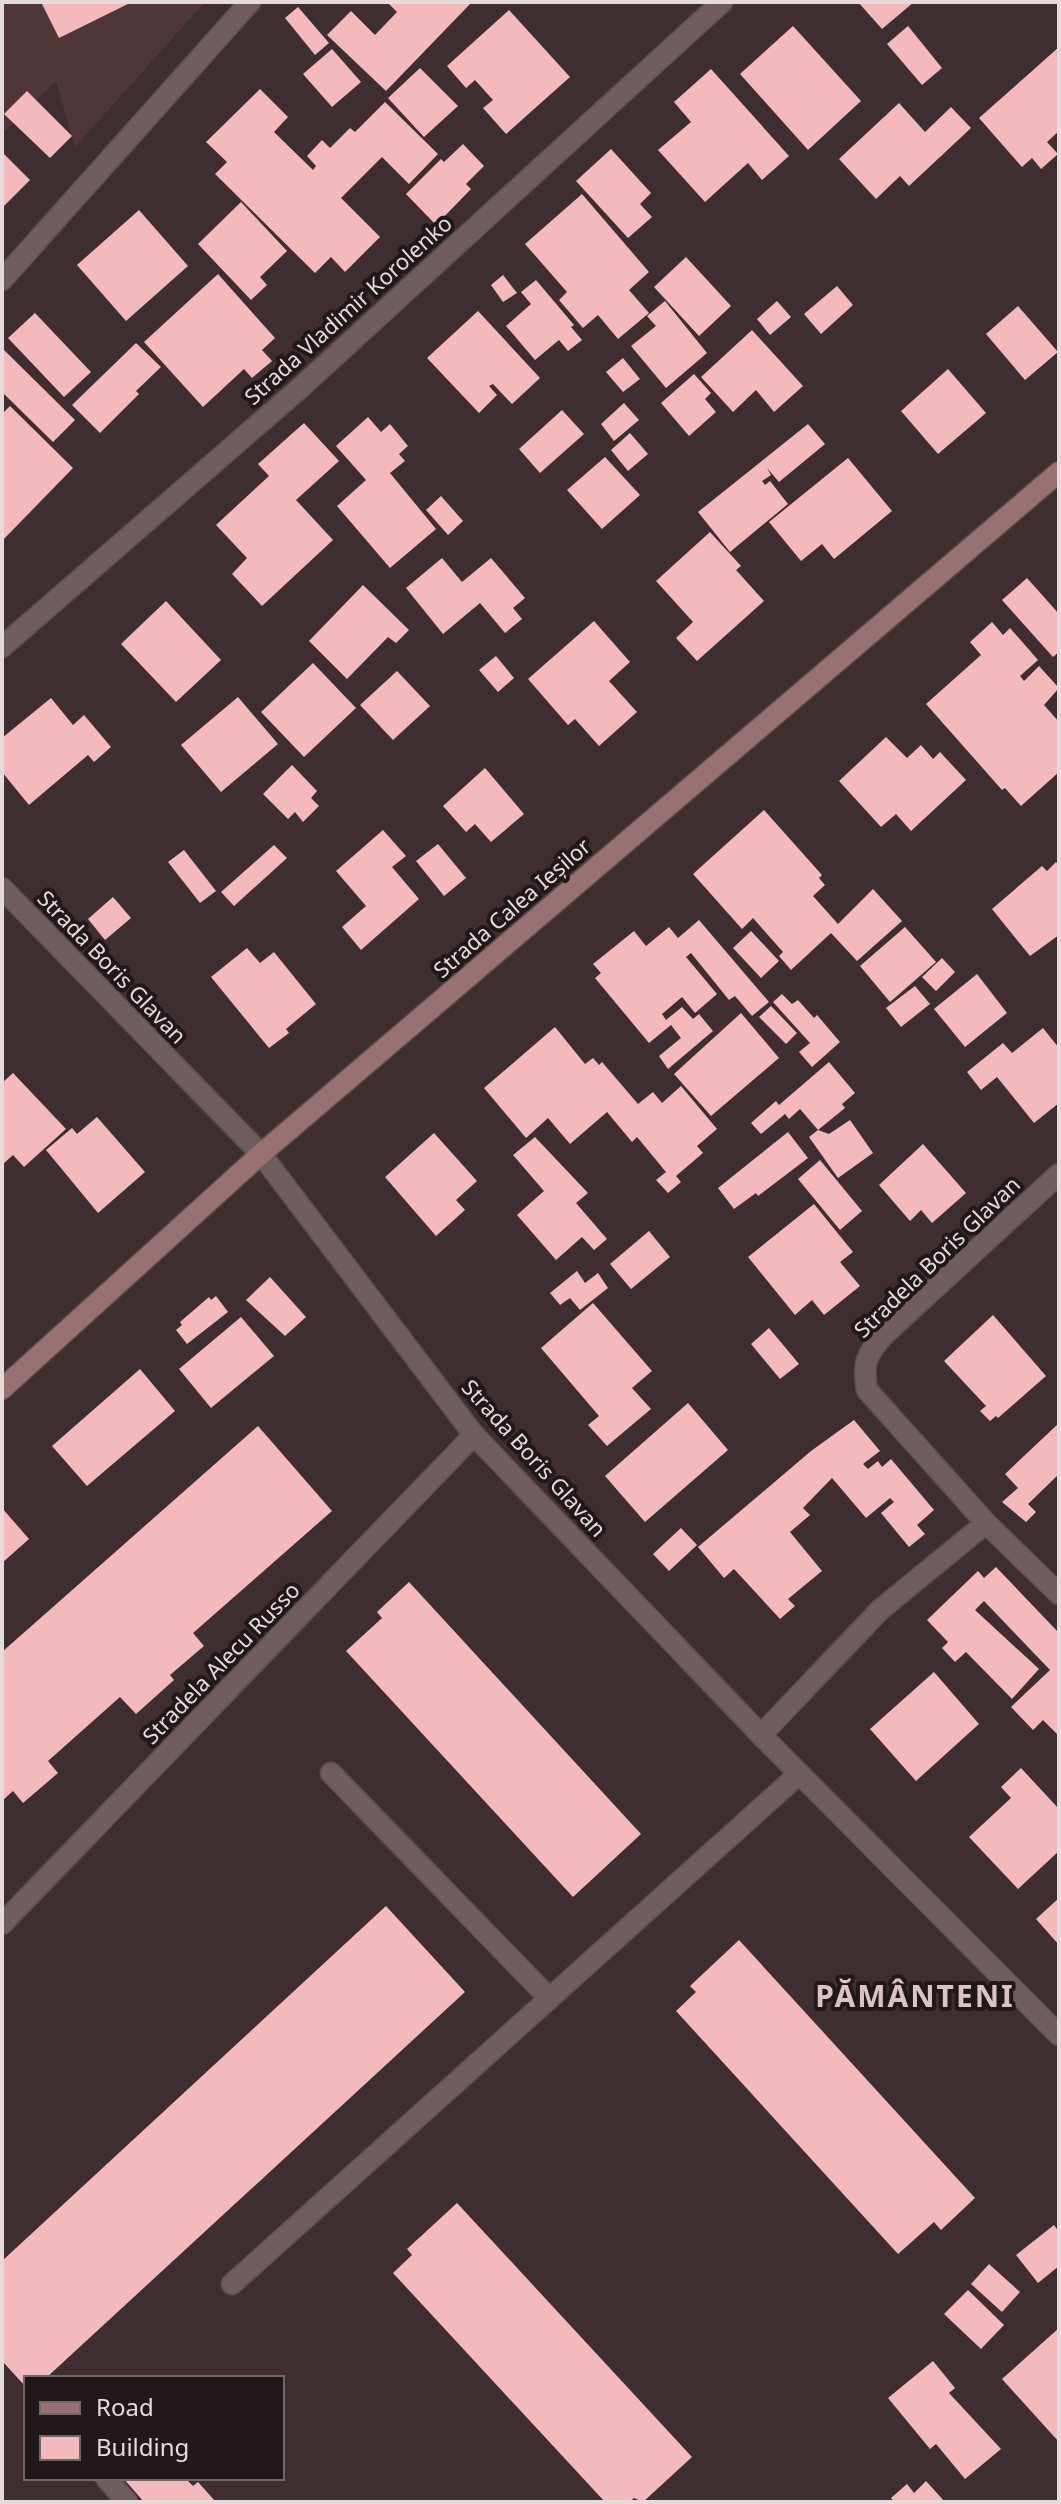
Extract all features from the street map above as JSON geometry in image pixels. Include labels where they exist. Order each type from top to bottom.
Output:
[{"type":"street","points":[[2,280],[250,2]]},
{"type":"street","name":"Strada Vladimir Korolenko","points":[[2,647],[299,389],[722,2]]},
{"type":"street","name":"Strada Calea Ieșilor","points":[[2,1389],[261,1154],[1059,472]]},
{"type":"street","name":"Strada Boris Glavan","points":[[2,888],[261,1154],[474,1435],[799,1774],[1059,2035]]},
{"type":"street","name":"Stradela Boris Glavan","points":[[1059,1174],[867,1354],[863,1370],[867,1390],[986,1523],[1059,1594]]},
{"type":"street","name":"Stradela Alecu Russo","points":[[2,1924],[474,1435]]},
{"type":"street","points":[[761,1735],[880,1610],[986,1523]]},
{"type":"street","points":[[331,1773],[548,1997]]},
{"type":"street","points":[[232,2284],[799,1774]]},
{"type":"street","points":[[108,2480],[127,2502]]},
{"type":"shaded area","points":[[2,2],[205,2],[75,147],[56,81],[2,134]]},
{"type":"building","points":[[41,2],[132,2],[59,38]]},
{"type":"building","points":[[472,2],[386,91],[327,35],[351,11],[375,35],[397,12],[389,4]]},
{"type":"building","points":[[858,2],[914,2],[882,29]]},
{"type":"building","points":[[298,7],[329,43],[315,55],[285,18]]},
{"type":"building","points":[[509,10],[570,77],[506,134],[483,108],[493,100],[475,80],[466,88],[447,66]]},
{"type":"building","points":[[793,26],[861,101],[808,150],[740,74]]},
{"type":"building","points":[[908,26],[942,68],[922,85],[887,44]]},
{"type":"building","points":[[1059,47],[1059,131],[1047,142],[1058,154],[1041,169],[1032,158],[1022,167],[979,118]]},
{"type":"building","points":[[332,49],[361,82],[332,107],[303,74]]},
{"type":"building","points":[[420,68],[458,106],[424,137],[388,98]]},
{"type":"building","points":[[711,69],[789,156],[762,180],[748,163],[705,202],[658,150],[691,122],[674,102]]},
{"type":"building","points":[[260,89],[288,117],[274,132],[313,170],[316,166],[307,156],[322,140],[330,148],[350,128],[355,132],[385,102],[438,154],[409,184],[382,157],[341,198],[380,237],[345,272],[331,257],[315,273],[215,174],[227,162],[206,142]]},
{"type":"building","points":[[27,91],[72,136],[50,158],[4,114]]},
{"type":"building","points":[[899,103],[925,132],[951,107],[971,128],[909,186],[900,176],[876,199],[839,159]]},
{"type":"building","points":[[463,144],[484,166],[466,184],[471,189],[436,225],[406,194],[441,159],[444,162]]},
{"type":"building","points":[[611,149],[651,193],[640,204],[652,217],[628,238],[576,181]]},
{"type":"building","points":[[2,152],[30,180],[2,208]]},
{"type":"building","points":[[582,194],[649,272],[629,290],[649,313],[618,339],[598,315],[583,328],[559,300],[567,292],[525,244]]},
{"type":"building","points":[[241,202],[287,251],[260,277],[267,285],[251,300],[198,244]]},
{"type":"building","points":[[139,210],[188,266],[126,321],[77,265]]},
{"type":"building","points":[[686,257],[731,306],[699,336],[654,287]]},
{"type":"building","points":[[218,274],[275,338],[262,350],[272,361],[252,378],[244,369],[203,407],[144,342]]},
{"type":"building","points":[[503,275],[517,293],[503,302],[491,285]]},
{"type":"building","points":[[536,280],[574,325],[571,327],[582,340],[568,351],[559,340],[535,360],[506,326],[531,304],[521,292]]},
{"type":"building","points":[[837,286],[853,305],[821,334],[804,314]]},
{"type":"building","points":[[665,301],[707,353],[666,388],[631,346],[656,326],[647,316]]},
{"type":"building","points":[[777,301],[791,317],[770,335],[757,319]]},
{"type":"building","points":[[1018,306],[1058,352],[1025,380],[986,334]]},
{"type":"building","points":[[478,311],[540,378],[512,404],[493,384],[489,386],[497,395],[479,413],[427,358]]},
{"type":"building","points":[[35,313],[91,372],[64,397],[8,338]]},
{"type":"building","points":[[752,330],[803,386],[774,412],[756,390],[733,412],[701,377]]},
{"type":"building","points":[[136,343],[161,367],[100,433],[72,405]]},
{"type":"building","points":[[2,348],[75,420],[53,442],[2,392]]},
{"type":"building","points":[[623,358],[640,379],[623,392],[606,372]]},
{"type":"building","points":[[948,369],[986,413],[938,454],[901,411]]},
{"type":"building","points":[[694,374],[711,393],[705,399],[716,412],[689,436],[661,403]]},
{"type":"building","points":[[624,403],[639,420],[614,441],[601,424]]},
{"type":"building","points":[[10,406],[73,468],[2,541],[2,414]]},
{"type":"building","points":[[562,410],[584,434],[540,473],[519,449]]},
{"type":"building","points":[[368,417],[381,432],[390,424],[408,446],[399,454],[405,461],[390,473],[436,529],[390,568],[337,506],[366,480],[336,446]]},
{"type":"building","points":[[304,423],[339,461],[296,500],[333,540],[262,606],[232,574],[247,558],[216,525],[269,476],[258,464]]},
{"type":"building","points":[[808,424],[825,444],[779,482],[767,468],[771,475],[762,481],[765,485],[770,481],[788,504],[730,552],[698,512]]},
{"type":"building","points":[[630,433],[648,454],[628,471],[611,450]]},
{"type":"building","points":[[605,457],[640,495],[602,529],[567,490]]},
{"type":"building","points":[[848,458],[892,511],[834,559],[822,544],[801,561],[769,522]]},
{"type":"building","points":[[441,496],[463,521],[448,535],[426,510]]},
{"type":"building","points":[[710,532],[741,566],[736,570],[764,601],[697,661],[676,638],[693,622],[656,581]]},
{"type":"building","points":[[442,558],[462,582],[491,558],[525,598],[513,608],[522,619],[505,633],[480,603],[443,634],[406,588]]},
{"type":"building","points":[[1027,578],[1059,614],[1059,652],[1053,657],[1002,600]]},
{"type":"building","points":[[363,585],[409,630],[396,643],[388,637],[347,679],[309,641]]},
{"type":"building","points":[[166,601],[221,660],[176,702],[121,644]]},
{"type":"building","points":[[594,621],[630,662],[609,681],[637,712],[599,746],[575,719],[568,725],[528,679]]},
{"type":"building","points":[[992,622],[1003,635],[1010,628],[1038,660],[1020,676],[1024,681],[1039,666],[1059,688],[1044,705],[1059,722],[1059,772],[1021,806],[1005,788],[1002,790],[926,704],[981,655],[970,642]]},
{"type":"building","points":[[496,656],[514,678],[498,692],[479,670]]},
{"type":"building","points":[[313,663],[356,708],[304,757],[261,712]]},
{"type":"building","points":[[397,671],[430,706],[393,740],[360,705]]},
{"type":"building","points":[[238,697],[278,744],[221,792],[181,745]]},
{"type":"building","points":[[51,698],[73,725],[84,715],[111,747],[94,762],[88,755],[29,805],[2,772],[2,738]]},
{"type":"building","points":[[886,737],[907,758],[921,745],[933,759],[940,752],[966,780],[911,831],[896,814],[881,827],[839,781]]},
{"type":"building","points":[[292,765],[317,791],[311,798],[319,806],[303,822],[295,812],[288,819],[263,794]]},
{"type":"building","points":[[485,768],[524,814],[491,842],[475,824],[466,832],[443,806]]},
{"type":"building","points":[[764,810],[822,875],[819,878],[825,885],[813,896],[838,924],[873,889],[902,921],[857,961],[831,933],[791,970],[779,956],[783,952],[753,918],[742,929],[693,874]]},
{"type":"building","points":[[383,830],[406,856],[392,867],[419,899],[361,950],[342,927],[366,906],[336,871]]},
{"type":"building","points":[[438,844],[466,878],[444,896],[416,861]]},
{"type":"building","points":[[274,845],[287,858],[234,906],[221,892]]},
{"type":"building","points":[[184,850],[216,891],[200,903],[168,862]]},
{"type":"building","points":[[1056,862],[1059,866],[1059,935],[1030,956],[992,909],[1042,866],[1047,871]]},
{"type":"building","points":[[113,897],[131,918],[105,940],[88,919]]},
{"type":"building","points":[[699,920],[769,1002],[752,1016],[735,996],[729,1000],[691,953],[686,957],[717,994],[695,1013],[682,997],[662,1014],[666,1020],[682,1007],[693,1019],[699,1014],[713,1031],[668,1069],[659,1056],[681,1038],[671,1025],[649,1043],[595,978],[601,973],[593,964],[634,931],[646,946],[669,927],[678,938]]},
{"type":"building","points":[[905,927],[936,962],[890,1002],[860,966]]},
{"type":"building","points":[[751,931],[779,961],[761,978],[733,948]]},
{"type":"building","points":[[247,948],[260,963],[274,952],[316,1004],[286,1029],[289,1033],[269,1048],[211,977]]},
{"type":"building","points":[[942,958],[955,972],[936,991],[922,977]]},
{"type":"building","points":[[977,974],[1007,1013],[965,1047],[934,1009]]},
{"type":"building","points":[[915,986],[930,1004],[901,1027],[886,1008]]},
{"type":"building","points":[[782,994],[792,1004],[798,1000],[814,1018],[817,1015],[840,1042],[812,1067],[799,1052],[810,1043],[773,1002]]},
{"type":"building","points":[[771,1006],[797,1033],[786,1044],[759,1017]]},
{"type":"building","points":[[741,1013],[779,1058],[711,1116],[674,1074]]},
{"type":"building","points":[[555,1027],[585,1064],[593,1058],[599,1065],[602,1062],[638,1104],[653,1092],[662,1103],[681,1086],[717,1129],[697,1146],[703,1153],[676,1176],[681,1182],[668,1193],[656,1180],[666,1172],[637,1137],[632,1142],[607,1112],[570,1144],[548,1118],[526,1138],[484,1088]]},
{"type":"building","points":[[1043,1028],[1059,1048],[1059,1103],[1034,1123],[997,1077],[981,1090],[967,1072],[1003,1043],[1012,1053]]},
{"type":"building","points":[[829,1062],[855,1093],[842,1104],[845,1108],[818,1130],[800,1109],[789,1119],[785,1114],[761,1134],[751,1123],[776,1101],[779,1105]]},
{"type":"building","points":[[13,1073],[66,1129],[24,1167],[13,1155],[2,1165],[2,1083]]},
{"type":"building","points":[[97,1117],[145,1172],[98,1213],[46,1150],[72,1128],[77,1134]]},
{"type":"building","points":[[850,1120],[873,1153],[838,1178],[809,1137],[818,1130],[829,1134]]},
{"type":"building","points":[[788,1132],[808,1158],[758,1196],[756,1193],[734,1209],[718,1188]]},
{"type":"building","points":[[434,1133],[477,1181],[456,1200],[465,1210],[436,1236],[385,1177]]},
{"type":"building","points":[[535,1137],[588,1193],[576,1203],[607,1239],[594,1250],[582,1237],[556,1260],[517,1215],[544,1191],[513,1155]]},
{"type":"building","points":[[923,1144],[966,1193],[932,1223],[921,1210],[910,1221],[879,1185]]},
{"type":"building","points":[[820,1160],[862,1211],[840,1230],[798,1179]]},
{"type":"building","points":[[814,1204],[853,1252],[840,1262],[860,1286],[824,1315],[812,1300],[795,1315],[748,1257]]},
{"type":"building","points":[[649,1231],[670,1257],[631,1289],[610,1264]]},
{"type":"building","points":[[577,1271],[585,1283],[598,1273],[608,1288],[580,1310],[570,1298],[560,1305],[550,1293]]},
{"type":"building","points":[[270,1277],[306,1317],[285,1336],[246,1300]]},
{"type":"building","points":[[216,1296],[228,1312],[187,1344],[176,1330],[182,1325],[180,1322],[209,1297],[211,1300]]},
{"type":"building","points":[[593,1303],[652,1371],[632,1388],[651,1409],[607,1446],[588,1425],[599,1416],[541,1348]]},
{"type":"building","points":[[993,1315],[1046,1376],[998,1418],[996,1416],[990,1421],[980,1411],[986,1406],[944,1361]]},
{"type":"building","points":[[241,1317],[274,1356],[211,1408],[179,1369]]},
{"type":"building","points":[[769,1328],[799,1364],[780,1379],[751,1344]]},
{"type":"building","points":[[140,1369],[175,1411],[87,1486],[52,1446]]},
{"type":"building","points":[[688,1403],[728,1450],[645,1522],[605,1476]]},
{"type":"building","points":[[854,1420],[880,1451],[863,1464],[868,1469],[878,1461],[882,1467],[891,1459],[934,1510],[917,1525],[925,1534],[909,1547],[881,1513],[894,1502],[890,1498],[866,1518],[832,1478],[803,1508],[810,1515],[790,1532],[822,1571],[788,1599],[795,1606],[780,1619],[734,1569],[724,1578],[698,1547],[811,1451]]},
{"type":"building","points":[[1059,1423],[1059,1479],[1057,1476],[1028,1504],[1036,1512],[1026,1522],[1002,1502],[1018,1488],[1005,1474]]},
{"type":"building","points":[[258,1426],[332,1511],[193,1633],[204,1646],[170,1675],[174,1680],[136,1714],[120,1697],[48,1761],[58,1773],[23,1803],[13,1791],[2,1801],[2,1652]]},
{"type":"building","points":[[2,1508],[29,1539],[2,1563]]},
{"type":"building","points":[[681,1528],[697,1545],[669,1571],[653,1554]]},
{"type":"building","points":[[996,1567],[1059,1633],[1058,1735],[1043,1720],[1033,1730],[1011,1707],[1050,1670],[984,1601],[975,1610],[1039,1669],[1012,1699],[966,1652],[955,1662],[942,1648],[948,1642],[927,1620],[978,1571],[984,1578]]},
{"type":"building","points":[[409,1582],[641,1834],[573,1897],[346,1651],[382,1618],[377,1612]]},
{"type":"building","points":[[934,1672],[979,1724],[916,1781],[870,1729]]},
{"type":"building","points":[[1021,1768],[1059,1809],[1059,1851],[1018,1889],[969,1837],[1011,1798],[1001,1787]]},
{"type":"building","points":[[1059,1898],[1059,1945],[1036,1919]]},
{"type":"building","points":[[386,1906],[465,1992],[48,2376],[24,2376],[24,2385],[2,2361],[2,2261]]},
{"type":"building","points":[[739,1940],[975,2198],[941,2230],[934,2222],[898,2254],[676,2011],[696,1992],[690,1986]]},
{"type":"building","points":[[457,2203],[692,2457],[643,2502],[634,2498],[629,2502],[605,2502],[393,2273],[412,2255],[407,2249]]},
{"type":"building","points":[[1054,2225],[1059,2232],[1059,2266],[1038,2283],[1016,2255]]},
{"type":"building","points":[[989,2264],[1020,2292],[1002,2312],[971,2284]]},
{"type":"building","points":[[968,2290],[1004,2325],[981,2349],[944,2314]]},
{"type":"building","points":[[1059,2328],[1059,2442],[1002,2379]]},
{"type":"building","points":[[933,2361],[955,2388],[949,2393],[1001,2449],[965,2479],[936,2444],[930,2449],[888,2398]]},
{"type":"building","points":[[125,2480],[187,2480],[193,2486],[198,2482],[216,2502],[144,2502]]},
{"type":"building","points":[[926,2481],[945,2502],[894,2502],[891,2498],[907,2484],[914,2493]]},
{"type":"district","name":"PĂMÂNTENI","points":[[915,1997]]}]
